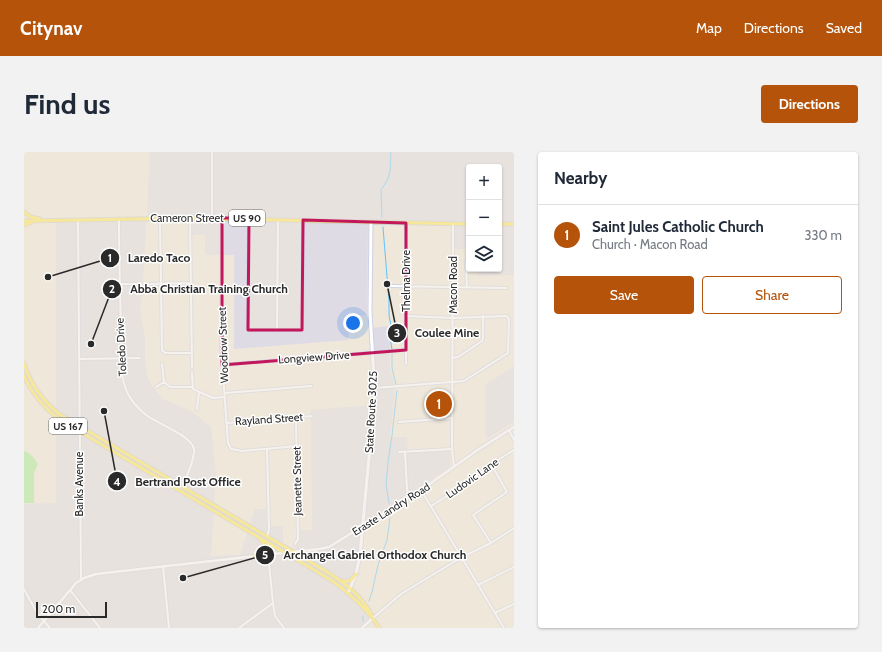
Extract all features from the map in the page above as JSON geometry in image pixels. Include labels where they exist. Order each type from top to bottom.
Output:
[{"type":"main road","points":[[24,212],[31,217],[43,220]]},
{"type":"main road","name":"Cameron Street","points":[[24,221],[78,219],[249,218],[466,224]]},
{"type":"main road","points":[[24,225],[36,220]]},
{"type":"main road","name":"State Route 3025","points":[[348,593],[356,574],[360,555],[374,388],[370,304],[371,222]]},
{"type":"main road","points":[[502,224],[514,224]]},
{"type":"main road","name":"US 167","points":[[24,363],[30,379],[44,400],[59,414],[340,581],[350,588],[369,610],[379,628]]},
{"type":"main road","name":"US 167","points":[[25,377],[36,396],[46,409],[60,420],[331,580],[348,593],[373,618]]},
{"type":"main road","points":[[254,556],[260,554],[264,549],[264,544],[260,538]]},
{"type":"main road","points":[[340,581],[350,580],[356,574]]},
{"type":"street","points":[[212,152],[212,218]]},
{"type":"street","points":[[160,218],[163,352],[168,354],[192,354]]},
{"type":"street","points":[[190,218],[192,368]]},
{"type":"street","name":"Woodrow Street","points":[[222,218],[221,347],[228,443],[230,448],[234,450],[242,451],[267,449]]},
{"type":"street","points":[[249,218],[249,329],[302,329],[303,220]]},
{"type":"street","name":"Banks Avenue","points":[[78,219],[81,580]]},
{"type":"street","name":"Toledo Drive","points":[[119,219],[121,373],[133,402],[147,416],[188,440],[193,445],[193,458],[182,487]]},
{"type":"street","points":[[277,330],[278,219]]},
{"type":"street","name":"Thelma Drive","points":[[406,223],[406,364]]},
{"type":"street","name":"Macon Road","points":[[453,223],[452,449],[454,467]]},
{"type":"street","points":[[466,272],[467,288]]},
{"type":"street","points":[[148,284],[191,283]]},
{"type":"street","points":[[119,284],[137,284]]},
{"type":"street","points":[[391,286],[506,288]]},
{"type":"street","points":[[374,388],[466,381],[508,353],[508,316],[453,318],[406,316]]},
{"type":"street","points":[[452,358],[458,357],[482,341],[483,316]]},
{"type":"street","name":"Longview Drive","points":[[222,365],[406,350]]},
{"type":"street","points":[[78,359],[140,358]]},
{"type":"street","points":[[162,364],[164,382],[170,387],[193,387],[199,392],[214,398],[225,398]]},
{"type":"street","points":[[192,373],[193,387]]},
{"type":"street","points":[[156,387],[164,382]]},
{"type":"street","points":[[225,393],[311,386]]},
{"type":"street","points":[[197,409],[199,392]]},
{"type":"street","name":"Rayland Street","points":[[226,422],[312,416]]},
{"type":"street","name":"Jeanette Street","points":[[295,544],[298,539],[296,417]]},
{"type":"street","points":[[399,422],[452,418]]},
{"type":"street","name":"Eraste Landry Road","points":[[38,628],[70,590],[81,580],[100,573],[329,547],[421,490],[479,448],[514,427]]},
{"type":"street","points":[[509,430],[514,440]]},
{"type":"street","points":[[267,537],[269,529],[267,449],[296,446]]},
{"type":"street","points":[[399,452],[452,449]]},
{"type":"street","name":"Ludovic Lane","points":[[431,506],[451,494],[491,464],[514,450]]},
{"type":"street","points":[[404,452],[409,497]]},
{"type":"street","points":[[491,464],[507,492],[473,515],[491,543]]},
{"type":"street","points":[[421,490],[504,628]]},
{"type":"street","points":[[211,509],[214,506]]},
{"type":"street","points":[[362,628],[401,594],[462,557],[491,543],[514,528]]},
{"type":"street","points":[[269,564],[275,554]]},
{"type":"street","points":[[261,555],[269,564],[275,616],[284,628]]},
{"type":"street","points":[[163,566],[169,628]]},
{"type":"street","points":[[478,585],[514,567]]},
{"type":"street","points":[[24,589],[36,613],[50,628]]},
{"type":"street","points":[[70,590],[100,628]]},
{"type":"street","points":[[239,628],[273,603]]},
{"type":"street","points":[[495,613],[514,604]]},
{"type":"highlighted area","points":[[222,218],[249,218],[248,330],[302,330],[303,220],[406,223],[406,350],[222,365]]},
{"type":"shaded area","points":[[150,152],[514,152],[514,275],[477,276],[477,272],[502,272],[502,164],[466,164],[466,249],[455,249],[454,226],[368,225],[367,315],[351,316],[348,340],[234,349],[234,255],[205,255],[205,235],[189,235],[188,216],[147,216]]},
{"type":"shaded area","points":[[146,221],[140,313],[145,337],[147,376],[153,387],[163,399],[191,411],[211,427],[216,476],[211,556],[240,555],[255,509],[266,509],[267,526],[283,526],[283,544],[294,549],[296,547],[296,530],[312,530],[311,410],[371,405],[372,328],[389,326],[388,335],[390,346],[390,368],[395,389],[390,437],[407,437],[408,453],[450,450],[450,466],[363,526],[360,555],[350,588],[373,618],[360,628],[24,628],[24,504],[56,503],[56,223]]},
{"type":"shaded area","points":[[514,366],[514,422],[486,439],[485,385]]},
{"type":"green space","points":[[24,451],[30,454],[38,464],[34,473],[34,503],[24,503]]},
{"type":"waterway","points":[[382,217],[381,190],[388,179],[391,152]]},
{"type":"waterway","points":[[383,227],[392,349]]},
{"type":"waterway","points":[[392,354],[392,368],[396,385]]},
{"type":"waterway","points":[[389,503],[386,485],[397,390]]},
{"type":"waterway","points":[[369,601],[378,565],[387,540],[390,518]]},
{"type":"waterway","points":[[363,616],[363,621]]},
{"type":"place","name":"Laredo Taco","points":[[48,277]]},
{"type":"place","name":"Coulee Mine","points":[[387,284]]},
{"type":"place","name":"Abba Christian Training Church","points":[[91,344]]},
{"type":"place","name":"Saint Jules Catholic Church","points":[[439,404]]},
{"type":"place","name":"Bertrand Post Office","points":[[104,411]]},
{"type":"place","name":"Archangel Gabriel Orthodox Church","points":[[183,578]]}]
